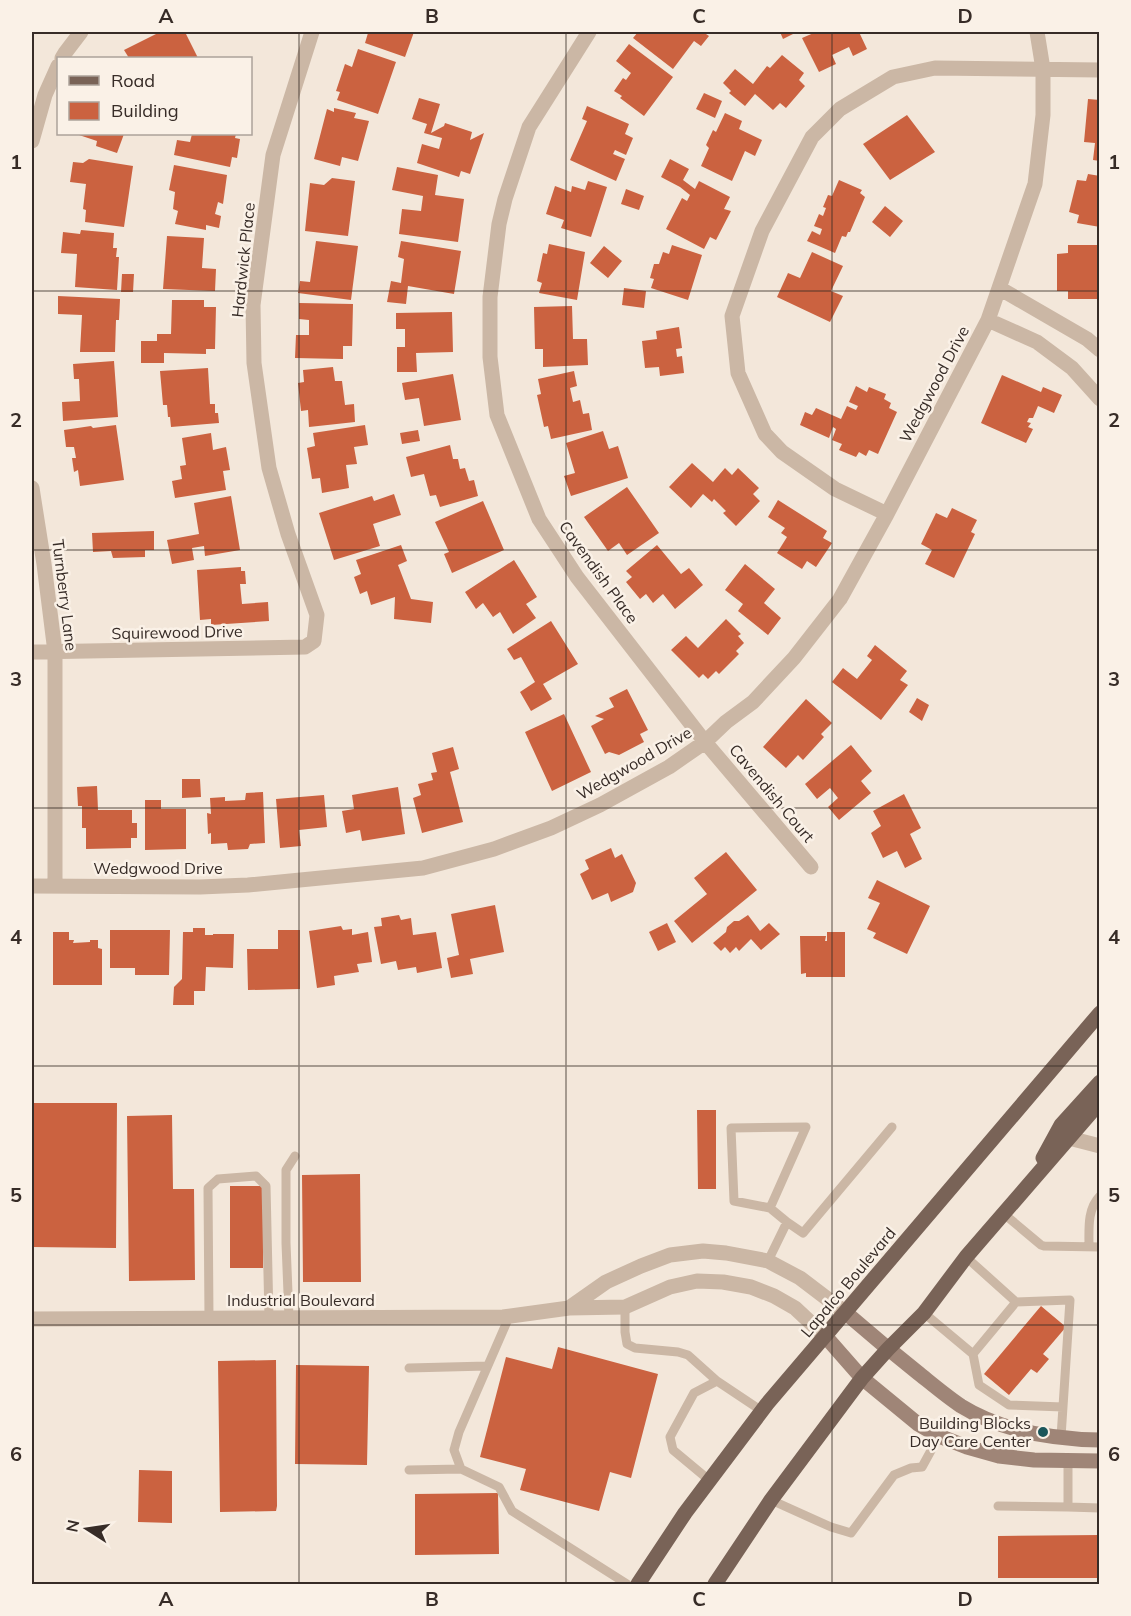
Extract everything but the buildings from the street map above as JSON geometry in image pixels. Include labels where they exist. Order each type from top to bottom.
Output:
[{"type":"main road","name":"Lapalco Boulevard","points":[[638,1584],[685,1513],[762,1411],[1100,1013]]},
{"type":"main road","points":[[1025,1189],[1061,1125],[1100,1082]]},
{"type":"main road","points":[[715,1584],[771,1500],[862,1378],[924,1313],[966,1257],[1100,1102]]},
{"type":"street","points":[[62,57],[81,32]]},
{"type":"street","name":"Hardwick Place","points":[[312,32],[273,155],[253,305],[254,363],[269,468],[288,534],[317,615],[315,633]]},
{"type":"street","name":"Cavendish Place","points":[[589,32],[529,127],[499,224],[490,297],[490,357],[496,415],[539,519],[577,577],[705,742]]},
{"type":"street","name":"Wedgwood Drive","points":[[32,886],[248,885],[423,868],[494,849],[551,828],[600,804],[669,767],[705,742],[726,722],[753,702],[794,658],[840,599],[988,320],[1035,184],[1043,115],[1043,69],[1037,32]]},
{"type":"street","points":[[32,141],[45,95],[57,68]]},
{"type":"street","points":[[887,514],[835,489],[782,452],[765,434],[738,373],[732,316],[762,231],[812,137],[840,108],[893,77],[935,68],[1100,70]]},
{"type":"street","points":[[999,288],[1087,339],[1100,350]]},
{"type":"street","points":[[988,320],[1037,342],[1072,368],[1098,395]]},
{"type":"street","name":"Turnberry Lane","points":[[32,488],[55,652],[55,886]]},
{"type":"street","name":"Squirewood Drive","points":[[32,652],[305,647],[314,641],[315,633]]},
{"type":"street","name":"Cavendish Court","points":[[705,742],[811,867]]},
{"type":"street","points":[[1069,1138],[1100,1146]]},
{"type":"street","name":"Industrial Boulevard","points":[[569,1308],[606,1282],[670,1255],[703,1251],[768,1261],[800,1278],[942,1392],[984,1418],[1027,1431],[1100,1440]]},
{"type":"street","name":"Industrial Boulevard","points":[[32,1319],[509,1317],[569,1308],[625,1307],[670,1287],[697,1281],[723,1282],[751,1287],[795,1308],[826,1337],[862,1378],[918,1424],[939,1436],[967,1448],[999,1456],[1034,1460],[1100,1461]]},
{"type":"lane","points":[[770,1208],[806,1127],[731,1128],[734,1202],[770,1208],[802,1233],[892,1127]]},
{"type":"lane","points":[[289,1318],[286,1170],[295,1156]]},
{"type":"lane","points":[[209,1318],[208,1188],[218,1179],[256,1176],[266,1186],[269,1318]]},
{"type":"lane","points":[[1089,1247],[1089,1220],[1095,1200],[1100,1196]]},
{"type":"lane","points":[[1004,1214],[1041,1245],[1100,1247]]},
{"type":"lane","points":[[768,1261],[787,1222]]},
{"type":"lane","points":[[966,1257],[1016,1302],[1070,1299],[1061,1437]]},
{"type":"lane","points":[[973,1354],[1016,1302]]},
{"type":"lane","points":[[625,1307],[627,1344],[635,1348],[688,1355],[717,1381],[762,1411]]},
{"type":"lane","points":[[924,1313],[973,1354],[979,1385],[1009,1405],[1063,1407]]},
{"type":"lane","points":[[461,1469],[454,1450],[459,1432],[509,1317]]},
{"type":"lane","points":[[409,1368],[487,1366]]},
{"type":"lane","points":[[709,1480],[673,1450],[670,1437],[694,1393],[717,1381]]},
{"type":"lane","points":[[771,1500],[850,1533],[894,1475],[910,1468],[922,1467],[939,1436]]},
{"type":"lane","points":[[1068,1461],[1068,1507]]},
{"type":"lane","points":[[409,1470],[461,1469],[499,1487],[512,1512],[627,1584]]},
{"type":"lane","points":[[998,1506],[1100,1508]]},
{"type":"place","name":"Building Blocks Day Care Center","points":[[1043,1432]]}]
